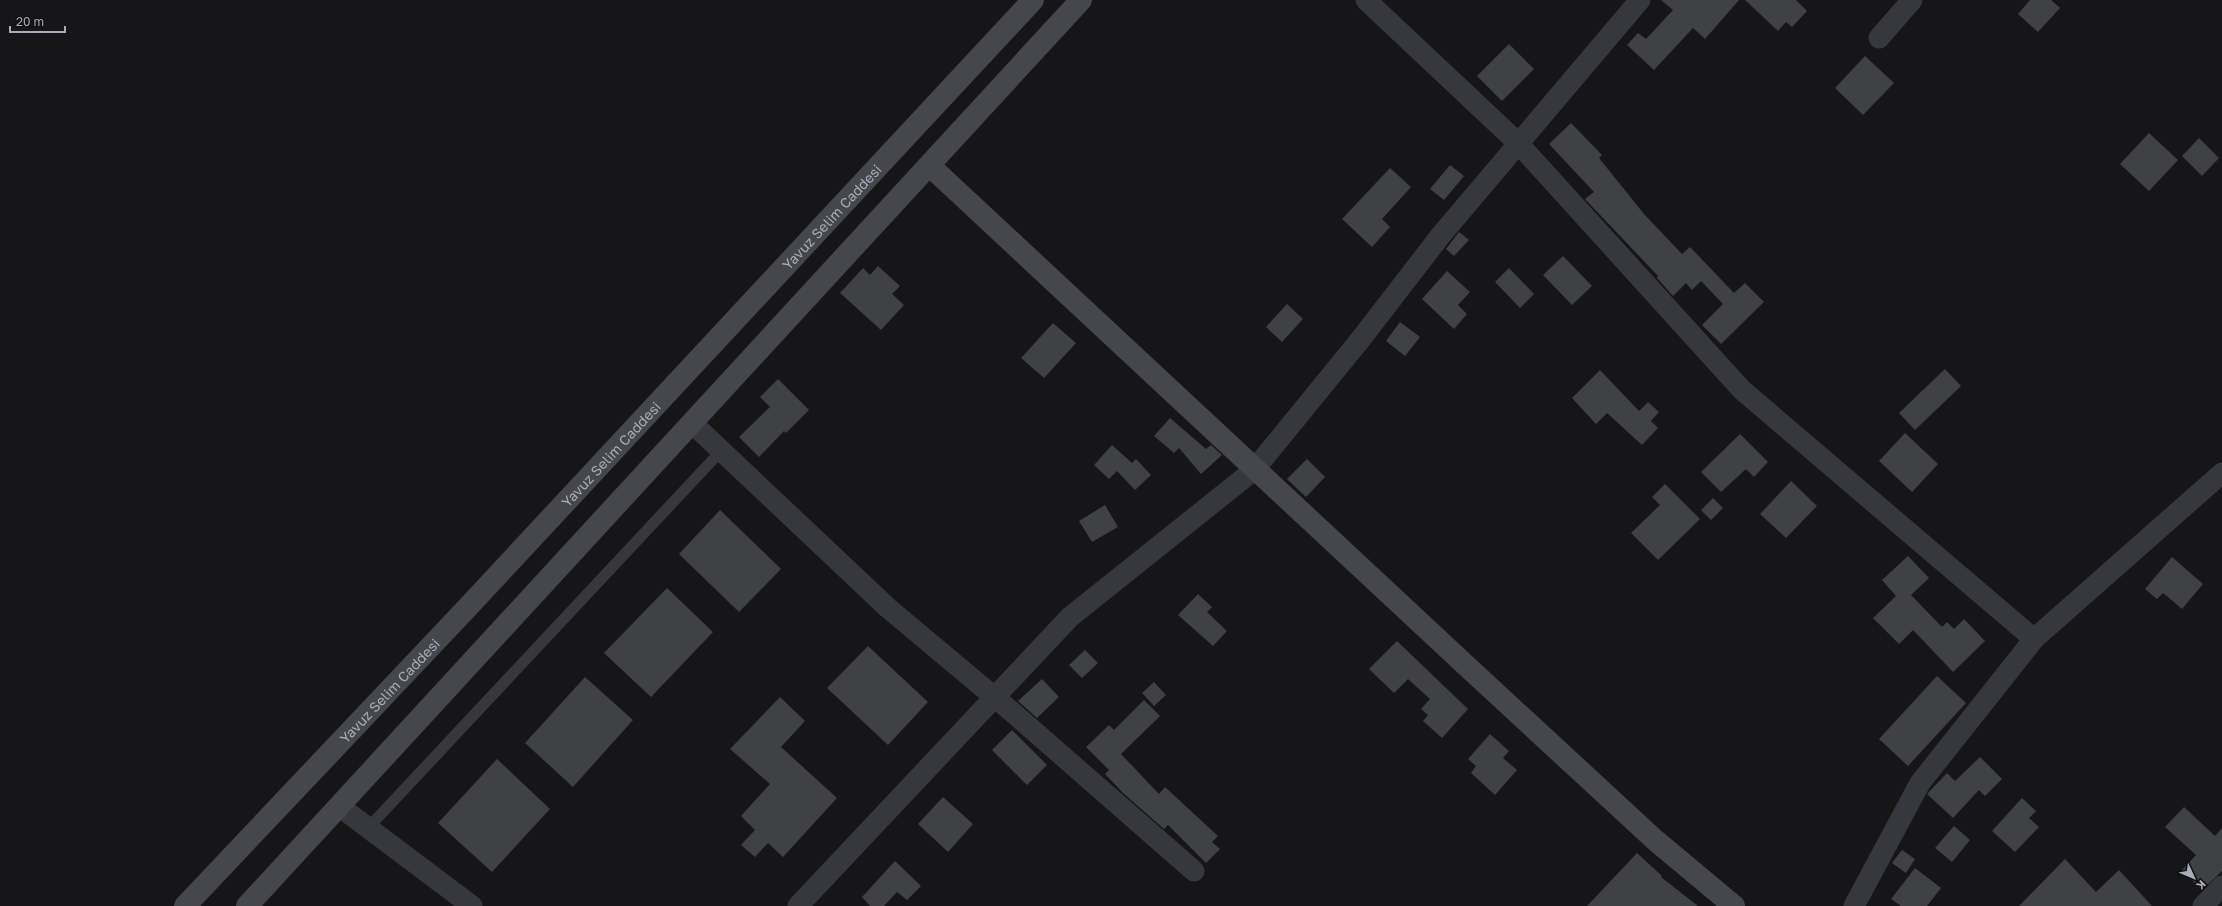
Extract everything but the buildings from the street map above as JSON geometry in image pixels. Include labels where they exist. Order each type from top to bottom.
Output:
[{"type":"street","name":"Yavuz Selim Caddesi","points":[[185,906],[468,608],[1033,0]]},
{"type":"street","points":[[248,906],[1081,0]]},
{"type":"street","points":[[1366,0],[1518,143],[1742,390],[2034,639]]},
{"type":"street","points":[[798,906],[1070,617],[1254,470],[1360,340],[1441,235],[1640,0]]},
{"type":"street","points":[[1879,38],[1912,0]]},
{"type":"street","points":[[930,166],[1254,470],[1655,840],[1734,906]]},
{"type":"street","points":[[692,424],[888,608],[1011,711],[1194,871]]},
{"type":"street","points":[[1854,906],[1920,783],[2034,639],[2222,473]]},
{"type":"street","points":[[339,806],[472,906]]},
{"type":"street","points":[[2203,906],[2222,886]]},
{"type":"lane","points":[[368,828],[721,451]]}]
